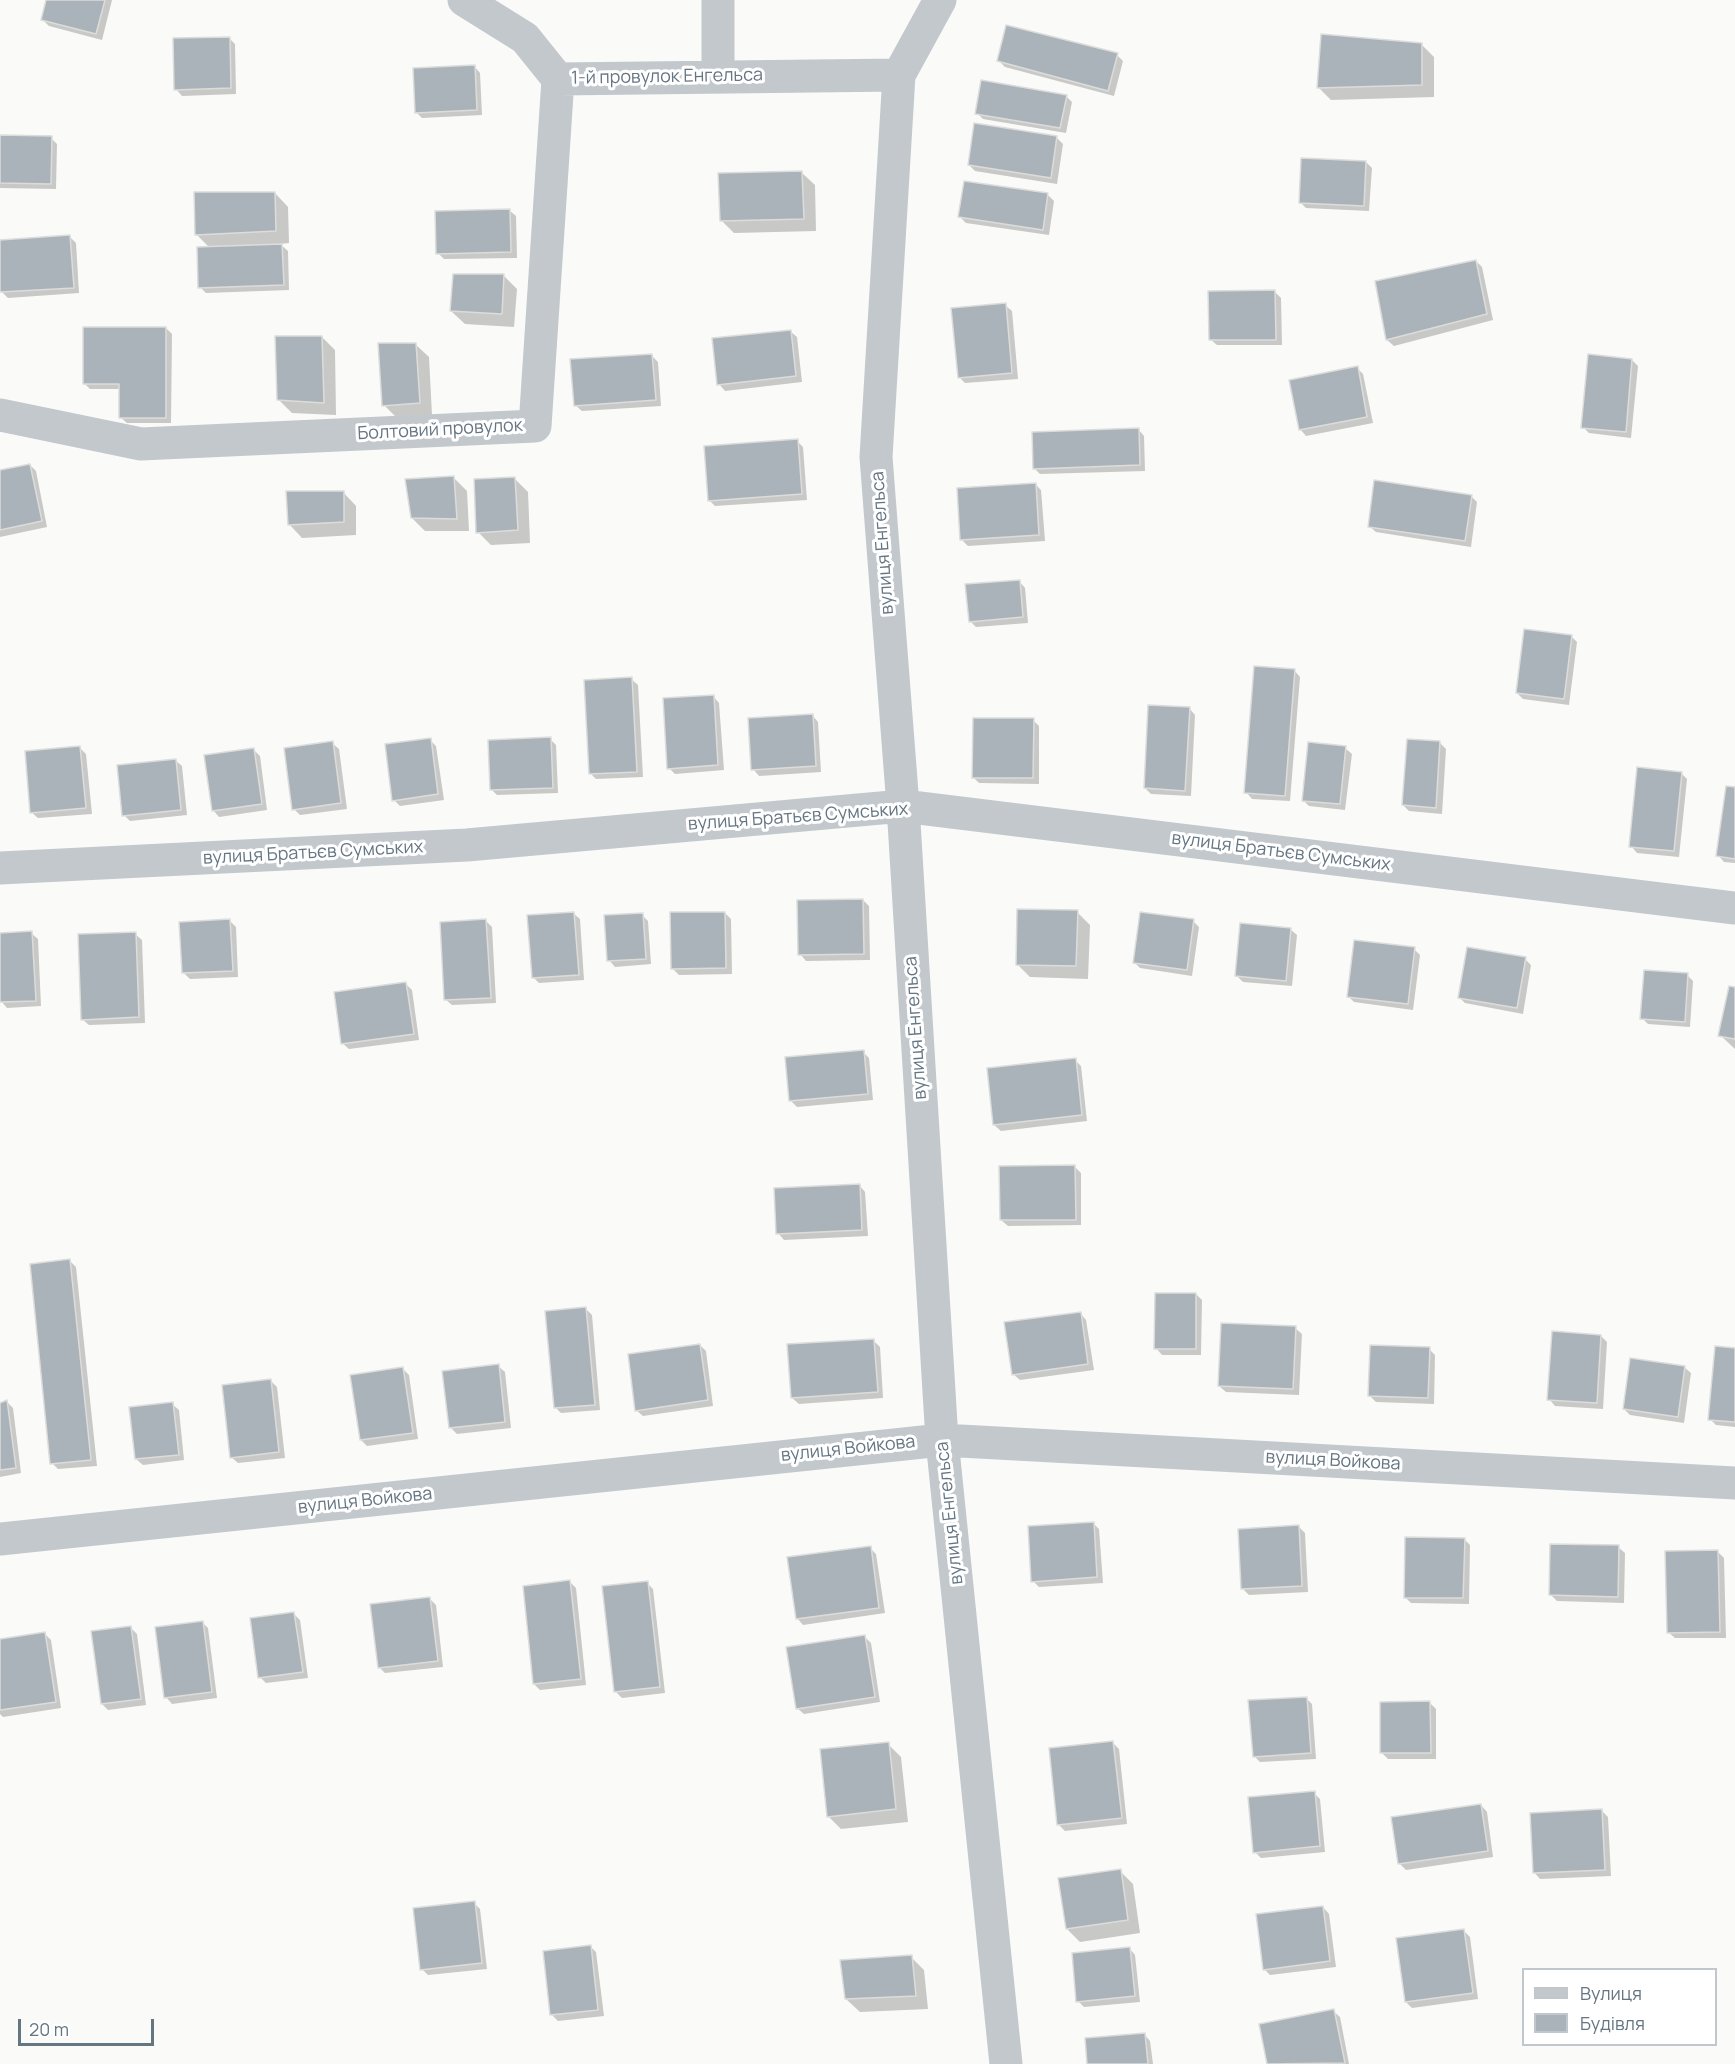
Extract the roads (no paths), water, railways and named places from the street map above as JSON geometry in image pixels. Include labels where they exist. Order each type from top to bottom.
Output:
[{"type":"street","name":"1-й провулок Енгельса","points":[[464,0],[525,38],[558,79],[900,75]]},
{"type":"street","points":[[717,0],[718,77]]},
{"type":"street","name":"вулиця Енгельса","points":[[940,0],[900,75],[876,457],[903,806],[942,1440],[1006,2064]]},
{"type":"street","name":"Болтовий провулок","points":[[0,415],[141,444],[535,426],[558,79]]},
{"type":"street","name":"вулиця Братьєв Сумських","points":[[0,867],[467,845],[903,806],[1735,908]]},
{"type":"street","name":"вулиця Войкова","points":[[0,1539],[942,1440],[1735,1483]]}]
